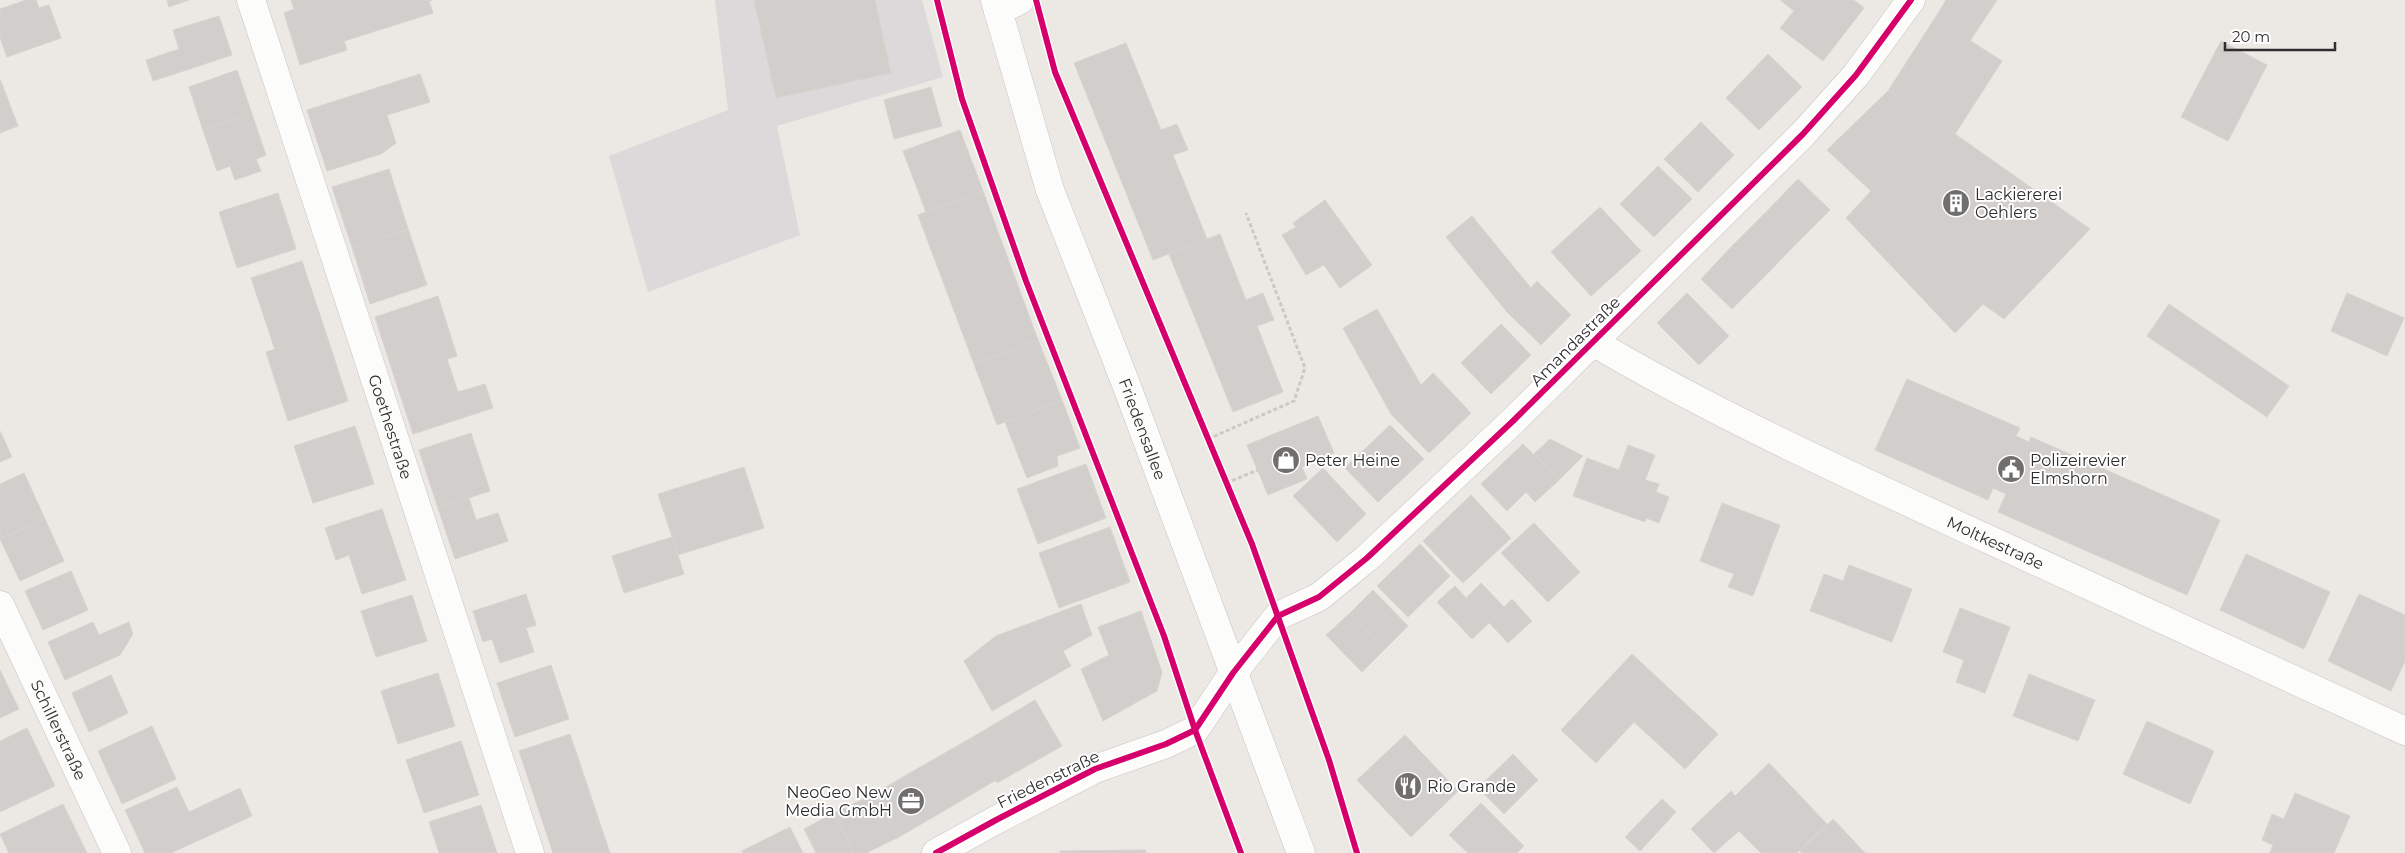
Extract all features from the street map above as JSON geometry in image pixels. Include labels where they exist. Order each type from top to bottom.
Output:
[{"type":"street","name":"Goethestraße","points":[[251,0],[530,853]]},
{"type":"street","name":"Amandastraße","points":[[1233,673],[1278,616],[1319,597],[1367,558],[1513,421],[1803,134],[1856,75],[1911,0]]},
{"type":"street","name":"Friedensallee","points":[[1004,4],[1050,190],[1126,384],[1300,853]]},
{"type":"street","name":"Moltkestraße","points":[[1593,342],[1739,420],[1899,498],[2405,731]]},
{"type":"street","name":"Schillerstraße","points":[[0,605],[117,853]]},
{"type":"street","name":"Friedenstraße","points":[[936,853],[1095,770],[1166,744],[1195,730],[1233,673]]},
{"type":"path","points":[[1208,439],[1294,401],[1305,368],[1246,213]]},
{"type":"path","points":[[1226,483],[1258,470]]},
{"type":"shaded area","points":[[715,0],[922,0],[943,77],[777,126],[800,235],[648,292],[609,156],[728,110]]},
{"type":"building","points":[[26,0],[36,0],[39,8],[49,5],[61,38],[7,57],[0,38],[0,9]]},
{"type":"building","points":[[167,0],[189,0],[169,7]]},
{"type":"building","points":[[291,0],[433,0],[429,1],[433,13],[344,41],[347,50],[300,65],[284,13],[294,9]]},
{"type":"building","points":[[754,0],[875,0],[891,73],[776,98]]},
{"type":"building","points":[[1780,0],[1854,0],[1864,8],[1823,61],[1780,28],[1794,11]]},
{"type":"building","points":[[1946,0],[1997,0],[1970,41],[1935,18]]},
{"type":"building","points":[[219,16],[232,55],[153,81],[146,60],[179,49],[173,30]]},
{"type":"building","points":[[1935,18],[2002,61],[1955,134],[1888,91]]},
{"type":"building","points":[[2221,41],[2267,65],[2228,141],[2181,117]]},
{"type":"building","points":[[1126,43],[1161,130],[1177,124],[1188,150],[1173,155],[1207,239],[1153,260],[1074,63]]},
{"type":"building","points":[[1768,54],[1802,87],[1759,130],[1726,98]]},
{"type":"building","points":[[237,70],[252,114],[203,130],[189,87]]},
{"type":"building","points":[[420,74],[430,102],[387,115],[396,143],[381,154],[327,171],[307,110]]},
{"type":"building","points":[[0,79],[18,126],[0,133]]},
{"type":"building","points":[[931,87],[942,126],[894,139],[884,100]]},
{"type":"building","name":"Lackiererei Oehlers","points":[[1888,91],[1955,134],[2090,229],[2004,319],[1983,304],[1955,333],[1846,218],[1871,191],[1827,150]]},
{"type":"building","points":[[252,114],[266,155],[256,159],[261,171],[235,180],[230,166],[217,171],[203,130]]},
{"type":"building","points":[[1701,122],[1734,155],[1698,192],[1664,159]]},
{"type":"building","points":[[960,130],[983,191],[926,212],[903,151]]},
{"type":"building","points":[[1658,166],[1692,199],[1654,237],[1620,204]]},
{"type":"building","points":[[389,169],[408,229],[352,247],[332,187]]},
{"type":"building","points":[[1798,179],[1830,210],[1797,243],[1766,212]]},
{"type":"building","points":[[983,191],[1038,340],[974,364],[918,215]]},
{"type":"building","points":[[278,193],[296,249],[237,268],[219,212]]},
{"type":"building","points":[[1325,200],[1372,265],[1340,288],[1324,265],[1306,275],[1282,235],[1296,227],[1293,223]]},
{"type":"building","points":[[1600,207],[1641,251],[1591,296],[1551,252]]},
{"type":"building","points":[[1766,212],[1797,243],[1764,277],[1732,246]]},
{"type":"building","points":[[1472,216],[1531,288],[1537,281],[1571,315],[1541,345],[1507,312],[1446,237]]},
{"type":"building","points":[[408,229],[427,285],[370,304],[352,247]]},
{"type":"building","points":[[1220,234],[1246,300],[1263,293],[1274,320],[1257,326],[1283,392],[1233,412],[1169,254]]},
{"type":"building","points":[[1732,246],[1764,277],[1732,309],[1701,279]]},
{"type":"building","points":[[302,261],[326,333],[275,350],[251,278]]},
{"type":"building","points":[[1687,293],[1729,336],[1699,365],[1657,323]]},
{"type":"building","points":[[2347,293],[2404,318],[2387,356],[2331,331]]},
{"type":"building","points":[[438,296],[457,356],[394,376],[375,317]]},
{"type":"building","points":[[2169,304],[2289,386],[2267,417],[2147,336]]},
{"type":"building","points":[[1377,309],[1421,385],[1433,373],[1471,413],[1429,453],[1391,414],[1343,328]]},
{"type":"building","points":[[1501,324],[1531,355],[1491,394],[1461,363]]},
{"type":"building","points":[[326,333],[348,401],[288,421],[266,352]]},
{"type":"building","points":[[1038,340],[1062,400],[997,425],[974,364]]},
{"type":"building","points":[[447,359],[458,392],[485,384],[493,408],[413,434],[394,376]]},
{"type":"building","name":"Polizeirevier Elmshorn","points":[[1907,379],[2020,428],[2016,436],[2029,442],[2031,437],[2220,520],[2187,595],[1998,512],[2006,494],[1993,488],[1988,500],[1875,450]]},
{"type":"building","points":[[1062,400],[1080,448],[1057,456],[1058,466],[1027,478],[1005,422]]},
{"type":"building","name":"Peter Heine","points":[[1318,416],[1334,453],[1302,467],[1307,479],[1268,495],[1247,445]]},
{"type":"building","points":[[1390,425],[1424,459],[1378,502],[1345,468]]},
{"type":"building","points":[[355,426],[374,484],[313,503],[294,446]]},
{"type":"building","points":[[0,431],[12,457],[0,462]]},
{"type":"building","points":[[471,433],[490,491],[438,508],[419,450]]},
{"type":"building","points":[[1550,439],[1583,456],[1559,480],[1534,454]]},
{"type":"building","points":[[1523,444],[1559,480],[1535,502],[1526,492],[1507,511],[1481,484]]},
{"type":"building","points":[[1628,445],[1655,455],[1645,480],[1659,484],[1656,492],[1669,497],[1659,523],[1646,518],[1645,522],[1573,496],[1587,458],[1619,470]]},
{"type":"building","points":[[1086,464],[1106,518],[1038,544],[1017,489]]},
{"type":"building","points":[[744,467],[764,528],[678,555],[658,494]]},
{"type":"building","points":[[1323,468],[1366,514],[1337,542],[1293,496]]},
{"type":"building","points":[[24,473],[45,519],[0,539],[0,484]]},
{"type":"building","points":[[1471,495],[1511,538],[1463,583],[1423,541]]},
{"type":"building","points":[[469,498],[476,520],[498,513],[508,541],[455,559],[438,508]]},
{"type":"building","points":[[1722,503],[1780,525],[1753,596],[1728,587],[1734,574],[1700,561]]},
{"type":"building","points":[[382,509],[406,580],[362,594],[349,555],[336,560],[325,528]]},
{"type":"building","points":[[45,519],[64,561],[20,581],[0,539]]},
{"type":"building","points":[[1534,523],[1580,572],[1548,602],[1501,553]]},
{"type":"building","points":[[1110,527],[1130,582],[1059,608],[1039,553]]},
{"type":"building","points":[[672,537],[684,574],[624,593],[612,556]]},
{"type":"building","points":[[1420,544],[1450,576],[1408,617],[1377,586]]},
{"type":"building","points":[[2246,554],[2330,592],[2304,649],[2220,610]]},
{"type":"building","points":[[1849,565],[1912,589],[1892,642],[1829,618]]},
{"type":"building","points":[[71,571],[88,610],[43,630],[25,591]]},
{"type":"building","points":[[1824,574],[1843,581],[1829,618],[1810,611]]},
{"type":"building","points":[[1481,583],[1504,607],[1512,599],[1532,621],[1508,643],[1466,598]]},
{"type":"building","points":[[1455,586],[1489,623],[1472,639],[1437,602]]},
{"type":"building","points":[[1373,590],[1408,626],[1385,649],[1350,613]]},
{"type":"building","points":[[526,594],[536,625],[526,628],[534,652],[500,663],[492,639],[483,642],[473,611]]},
{"type":"building","points":[[2359,594],[2405,615],[2405,661],[2391,691],[2328,661]]},
{"type":"building","points":[[412,595],[427,641],[376,657],[361,611]]},
{"type":"building","points":[[1081,604],[1092,635],[1063,651],[1071,666],[992,711],[964,661],[996,636]]},
{"type":"building","points":[[1960,608],[2010,627],[1985,693],[1956,682],[1964,660],[1943,652]]},
{"type":"building","points":[[1141,611],[1162,672],[1157,691],[1103,721],[1081,669],[1109,655],[1098,627]]},
{"type":"building","points":[[1350,613],[1385,649],[1362,672],[1326,635]]},
{"type":"building","points":[[93,622],[99,635],[129,622],[133,634],[120,655],[65,680],[48,642]]},
{"type":"building","points":[[1632,654],[1718,734],[1685,769],[1634,722],[1596,763],[1561,730]]},
{"type":"building","points":[[551,665],[569,719],[515,737],[497,683]]},
{"type":"building","points":[[0,670],[19,709],[0,718]]},
{"type":"building","points":[[438,673],[455,726],[398,744],[381,691]]},
{"type":"building","points":[[2029,674],[2095,700],[2078,741],[2013,716]]},
{"type":"building","points":[[111,675],[128,713],[89,732],[72,693]]},
{"type":"building","points":[[1035,700],[1062,746],[997,783],[971,738]]},
{"type":"building","points":[[2147,721],[2214,751],[2190,804],[2123,774]]},
{"type":"building","points":[[152,726],[176,779],[122,804],[98,751]]},
{"type":"building","points":[[27,728],[55,786],[0,812],[0,741]]},
{"type":"building","points":[[570,734],[610,853],[553,853],[519,751]]},
{"type":"building","name":"Rio Grande","points":[[1405,735],[1458,791],[1411,837],[1357,780]]},
{"type":"building","points":[[971,738],[996,780],[947,809],[922,766]]},
{"type":"building","points":[[461,741],[479,795],[424,813],[406,760]]},
{"type":"building","points":[[1513,754],[1538,780],[1504,814],[1478,788]]},
{"type":"building","points":[[1769,763],[1827,824],[1797,853],[1761,853],[1739,831],[1714,853],[1691,829],[1731,791],[1735,796]]},
{"type":"building","name":"NeoGeo New Media GmbH","points":[[922,766],[947,809],[899,837],[874,794]]},
{"type":"building","points":[[177,787],[189,812],[240,788],[252,816],[171,853],[145,853],[125,810]]},
{"type":"building","points":[[2295,793],[2350,816],[2334,853],[2270,853],[2273,845],[2262,840],[2272,814],[2284,819]]},
{"type":"building","points":[[874,794],[899,837],[866,853],[854,853],[834,813]]},
{"type":"building","points":[[1662,799],[1676,812],[1640,851],[1625,837]]},
{"type":"building","points":[[1481,803],[1524,846],[1517,853],[1468,853],[1449,835]]},
{"type":"building","points":[[63,804],[87,853],[9,853],[0,834]]},
{"type":"building","points":[[481,805],[497,853],[439,853],[429,822]]},
{"type":"building","points":[[834,813],[854,853],[816,853],[804,829]]},
{"type":"building","points":[[1833,819],[1865,853],[1802,853],[1800,851]]},
{"type":"building","points":[[790,827],[803,853],[743,853],[742,851]]},
{"type":"building","points":[[1145,850],[1146,853],[1060,853],[1060,851]]},
{"type":"cycle path","points":[[937,0],[962,99],[1026,281],[1164,636],[1195,730],[1241,853]]},
{"type":"cycle path","points":[[1036,0],[1055,72],[1252,544],[1329,760],[1357,853]]},
{"type":"cycle path","points":[[936,853],[1095,769],[1166,744],[1195,730],[1233,673],[1278,616],[1319,597],[1367,558],[1513,421],[1803,134],[1856,75],[1911,0]]},
{"type":"place","name":"Lackiererei Oehlers","points":[[1956,203]]},
{"type":"place","name":"Peter Heine","points":[[1286,460]]},
{"type":"place","name":"Polizeirevier Elmshorn","points":[[2011,469]]},
{"type":"place","name":"Rio Grande","points":[[1408,786]]},
{"type":"place","name":"NeoGeo New Media GmbH","points":[[911,801]]}]
